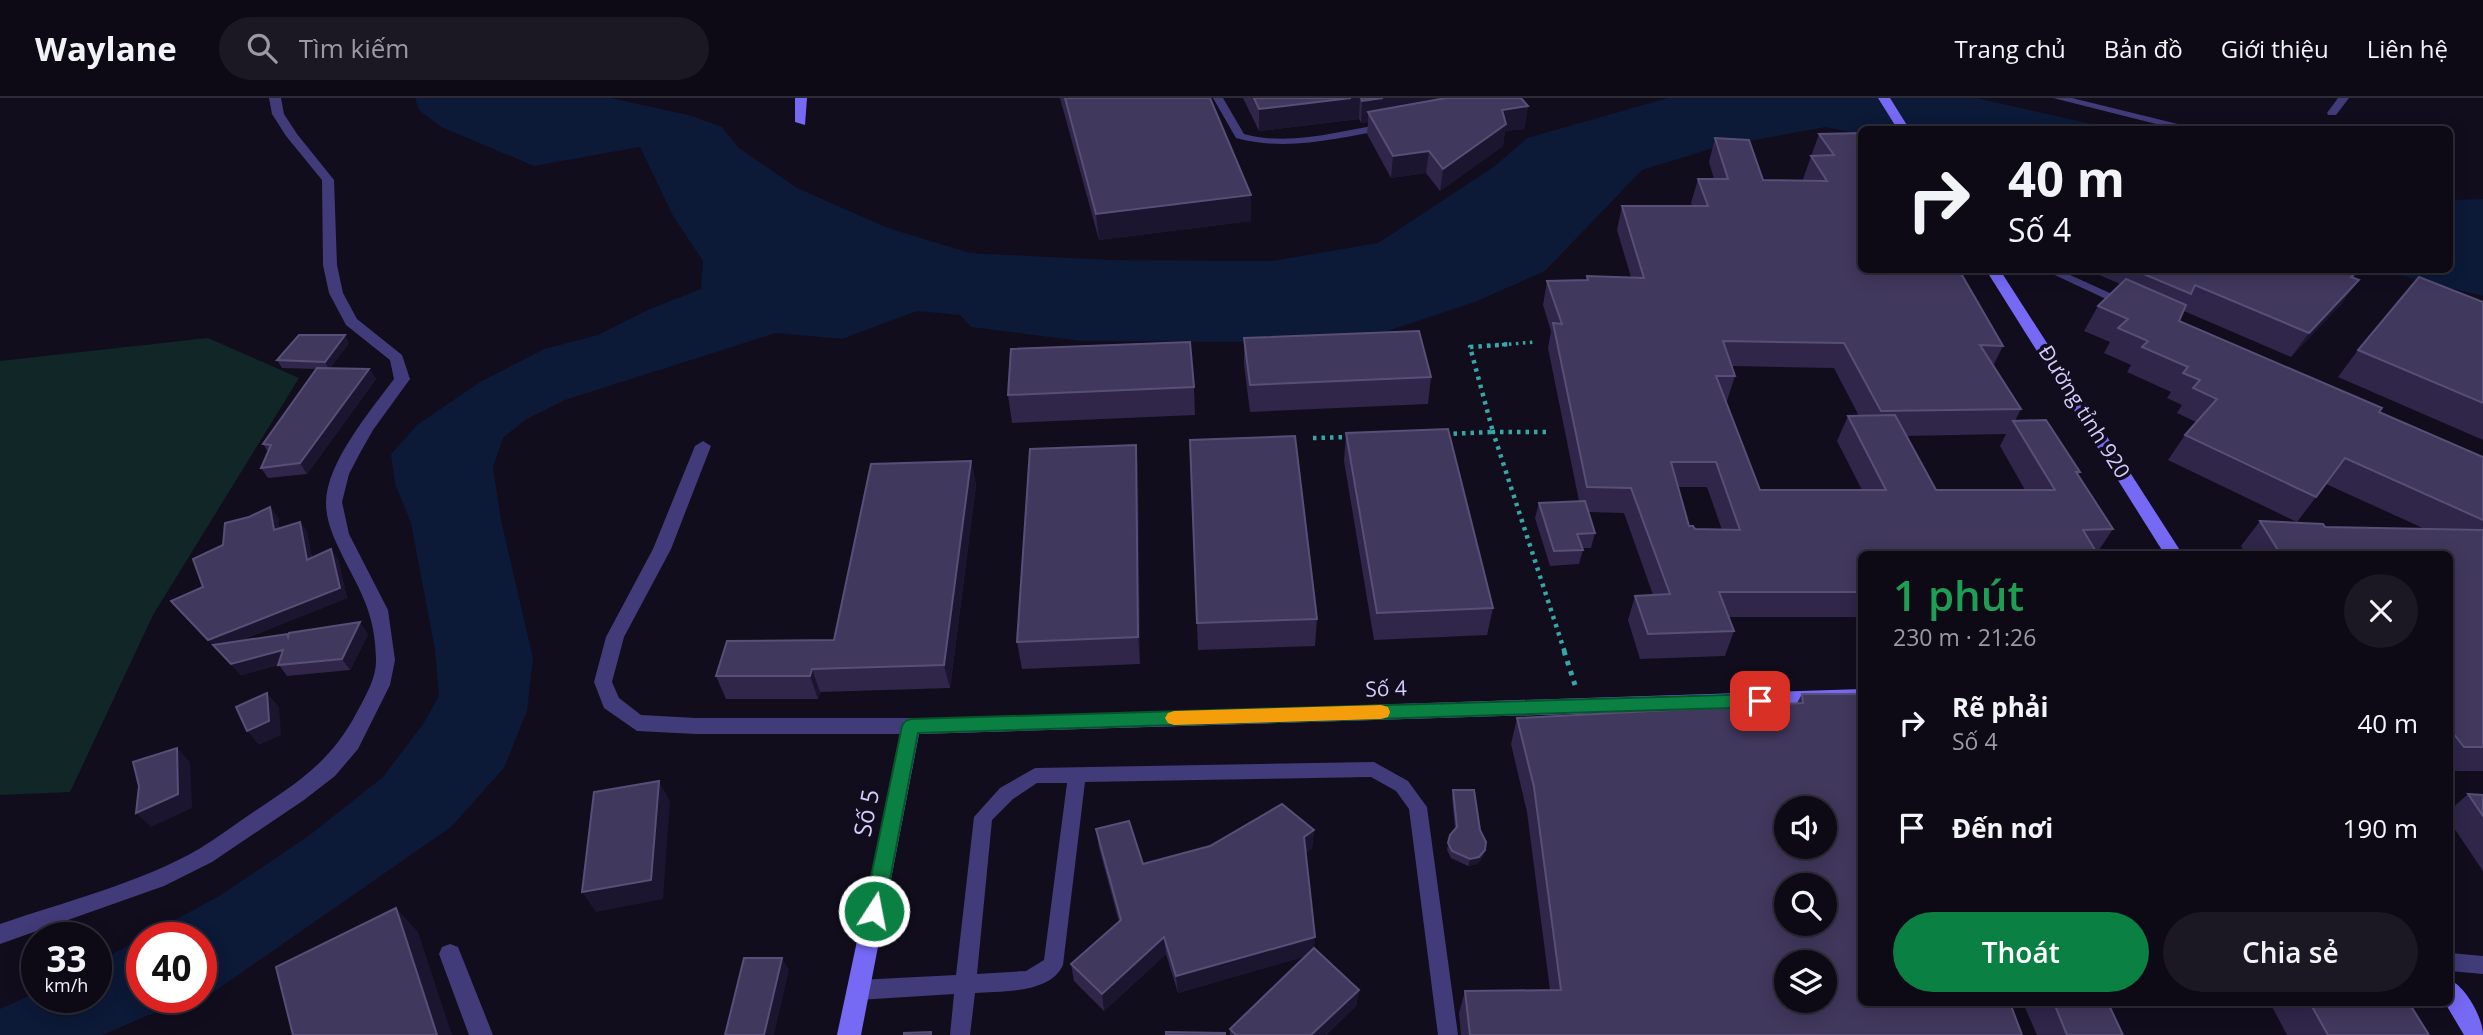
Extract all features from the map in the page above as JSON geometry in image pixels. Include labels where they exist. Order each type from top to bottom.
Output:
[{"type":"street","points":[[0,934],[157,879],[205,856],[253,825],[328,770],[351,743],[381,685],[386,660],[379,610],[340,534],[334,502],[341,474],[359,440],[402,379],[397,358],[351,322],[336,293],[330,265],[328,180],[322,168],[308,158],[285,125],[278,114],[275,98]]},
{"type":"street","points":[[801,98],[801,122]]},
{"type":"street","points":[[1884,98],[1902,126]]},
{"type":"street","name":"Đường tỉnh 920","points":[[1995,273],[2171,551]]},
{"type":"street","points":[[703,446],[662,549],[615,637],[603,682],[611,703],[637,723],[696,726],[911,726]]},
{"type":"street","name":"Số 4","points":[[911,726],[1858,697]]},
{"type":"street","name":"Số 5","points":[[849,1035],[911,726]]},
{"type":"street","points":[[450,954],[481,1035]]},
{"type":"street","points":[[2453,996],[2477,1035]]},
{"type":"lane","points":[[1218,98],[1240,136],[1260,142],[1286,141],[1402,124]]},
{"type":"lane","points":[[2058,98],[2180,126]]},
{"type":"lane","points":[[2333,113],[2344,98]]},
{"type":"lane","points":[[2057,273],[2139,309]]},
{"type":"lane","points":[[960,1035],[983,817],[997,800],[1023,781],[1035,776],[1374,769],[1402,786],[1418,807],[1448,1035]]},
{"type":"lane","points":[[858,990],[1029,981],[1054,965],[1077,775]]},
{"type":"lane","points":[[2453,962],[2483,965]]},
{"type":"path","points":[[1535,342],[1470,347],[1493,432],[1581,706]]},
{"type":"path","points":[[1437,434],[1546,432]]},
{"type":"path","points":[[1313,438],[1355,437]]},
{"type":"green space","points":[[208,338],[299,378],[153,615],[70,792],[0,795],[0,361]]},
{"type":"water","points":[[415,98],[611,98],[692,116],[722,127],[739,148],[797,188],[888,228],[970,253],[1111,260],[1272,261],[1378,243],[1495,166],[1527,138],[1668,98],[1977,98],[2101,126],[1858,126],[1858,134],[1826,127],[1717,147],[1642,170],[1545,271],[1475,302],[1388,331],[1239,342],[1081,341],[971,327],[960,315],[917,311],[842,339],[776,333],[565,400],[525,420],[503,438],[493,467],[501,520],[533,658],[527,711],[504,768],[451,827],[217,990],[217,922],[171,922],[221,895],[311,834],[383,777],[423,724],[439,696],[435,650],[411,523],[395,484],[391,454],[417,425],[480,382],[544,349],[598,335],[650,309],[701,289],[703,261],[673,216],[640,147],[534,166],[441,127],[419,110]]},
{"type":"water","points":[[2483,199],[2483,296],[2389,273],[2453,273],[2453,200]]},
{"type":"water","points":[[126,947],[126,1013],[156,1013],[103,1035],[0,1035],[0,1009],[21,999],[21,1013],[112,1013],[112,954]]},
{"type":"building","points":[[1065,98],[1210,98],[1251,195],[1096,214]]},
{"type":"building","points":[[1254,98],[1351,98],[1259,109]]},
{"type":"building","points":[[1361,98],[1383,98],[1362,101]]},
{"type":"building","points":[[1446,98],[1521,98],[1528,106],[1502,110],[1506,124],[1443,169],[1429,151],[1393,156],[1368,112]]},
{"type":"building","points":[[1858,133],[1858,273],[1961,273],[2003,346],[1980,345],[2021,409],[1881,411],[1844,343],[1723,341],[1735,376],[1716,376],[1760,490],[1886,490],[1848,416],[1895,415],[1936,490],[2055,490],[2013,421],[2046,420],[2113,529],[2083,530],[2095,550],[1858,551],[1858,592],[1719,592],[1734,631],[1648,634],[1635,596],[1670,594],[1631,488],[1587,487],[1553,323],[1562,324],[1547,281],[1588,280],[1587,276],[1644,278],[1622,206],[1708,206],[1698,179],[1728,179],[1715,138],[1749,140],[1763,180],[1827,181],[1811,156],[1834,155],[1819,134]],"holes":[[[1671,462],[1716,462],[1740,530],[1695,529],[1689,526]]]},
{"type":"building","points":[[2141,273],[2355,273],[2351,277],[2359,280],[2309,333],[2195,285],[2191,294]]},
{"type":"building","points":[[2419,277],[2483,302],[2483,403],[2358,350]]},
{"type":"building","points":[[2126,279],[2186,305],[2179,321],[2382,408],[2379,412],[2483,457],[2483,520],[2345,458],[2316,497],[2185,435],[2217,399],[2193,388],[2200,380],[2183,373],[2188,367],[2142,347],[2148,341],[2118,328],[2128,319],[2098,306]]},
{"type":"building","points":[[1419,331],[1431,377],[1250,385],[1244,338]]},
{"type":"building","points":[[299,335],[345,335],[325,362],[277,360]]},
{"type":"building","points":[[1190,342],[1194,387],[1008,395],[1011,349]]},
{"type":"building","points":[[317,368],[369,369],[300,463],[261,468],[271,445],[263,444]]},
{"type":"building","points":[[1448,429],[1493,608],[1377,613],[1346,433]]},
{"type":"building","points":[[1295,436],[1317,619],[1197,623],[1190,440]]},
{"type":"building","points":[[1136,445],[1138,637],[1017,642],[1030,449]]},
{"type":"building","points":[[971,461],[944,665],[812,669],[810,676],[716,676],[727,641],[834,640],[871,464]]},
{"type":"building","points":[[1585,501],[1595,533],[1577,534],[1583,550],[1554,551],[1539,503]]},
{"type":"building","points":[[270,507],[274,530],[300,522],[307,560],[331,549],[340,588],[208,640],[171,601],[203,587],[193,559],[223,545],[225,523],[249,517]]},
{"type":"building","points":[[2260,521],[2323,524],[2325,527],[2483,530],[2483,747],[2464,747],[2453,733],[2453,551],[2279,551]]},
{"type":"building","points":[[360,622],[342,659],[278,665],[283,650],[231,664],[213,645],[287,634],[288,637],[289,633]]},
{"type":"building","points":[[267,693],[269,721],[247,731],[236,707]]},
{"type":"building","points":[[1802,694],[1858,694],[1858,1006],[2011,1006],[2022,1035],[1470,1035],[1465,991],[1561,990],[1534,787],[1517,718],[1803,703]]},
{"type":"building","points":[[177,748],[178,794],[136,813],[139,786],[133,762]]},
{"type":"building","points":[[659,781],[651,880],[582,892],[594,792]]},
{"type":"building","points":[[1453,790],[1474,790],[1480,830],[1486,842],[1485,850],[1479,857],[1470,859],[1452,851],[1448,843],[1450,835],[1457,827]]},
{"type":"building","points":[[2468,794],[2483,795],[2483,816]]},
{"type":"building","points":[[1282,804],[1314,830],[1304,837],[1315,937],[1176,976],[1164,937],[1102,994],[1071,964],[1121,920],[1096,829],[1129,821],[1143,864],[1210,846]]},
{"type":"building","points":[[396,908],[437,1035],[293,1035],[276,967]]},
{"type":"building","points":[[1314,948],[1359,990],[1311,1035],[1236,1035],[1230,1029]]},
{"type":"building","points":[[744,958],[782,958],[764,1035],[725,1035]]},
{"type":"building","points":[[2055,1006],[2109,1006],[2123,1035],[2067,1035]]},
{"type":"building","points":[[2312,1006],[2411,1006],[2429,1035],[2328,1035]]},
{"type":"building","points":[[931,1032],[931,1035],[904,1035],[904,1033]]},
{"type":"building","points":[[1166,1032],[1225,1033],[1225,1035],[1166,1035]]},
{"type":"slow traffic","points":[[1174,718],[1381,712]]},
{"type":"route","points":[[874,911],[911,726],[1760,701]]}]
